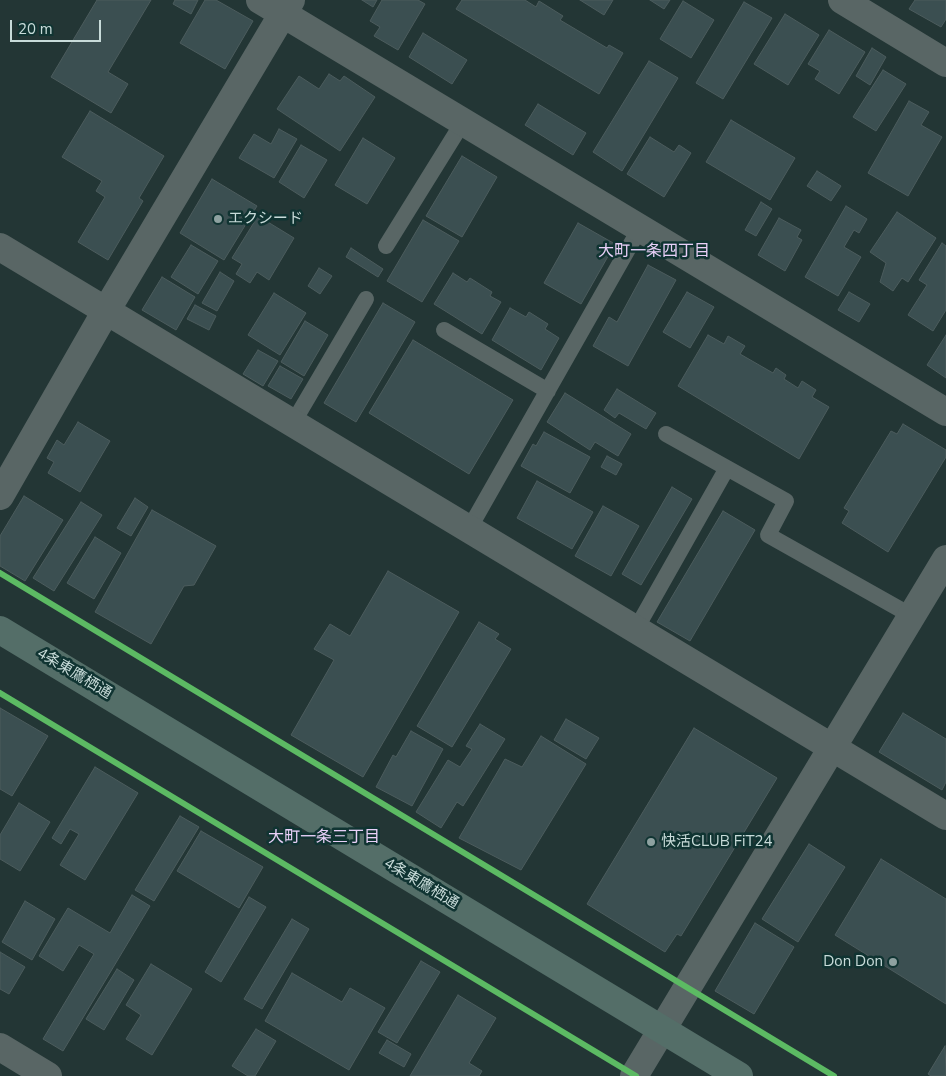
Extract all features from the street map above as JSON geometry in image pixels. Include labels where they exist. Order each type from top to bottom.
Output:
[{"type":"highway","name":"4条東鷹栖通","points":[[0,630],[739,1076]]},
{"type":"street","points":[[842,0],[946,62]]},
{"type":"street","points":[[0,496],[278,4],[463,122],[946,412]]},
{"type":"street","points":[[0,247],[946,816]]},
{"type":"street","points":[[634,1076],[946,559]]},
{"type":"street","points":[[0,1047],[48,1076]]},
{"type":"lane","points":[[386,246],[463,122]]},
{"type":"lane","points":[[469,529],[640,228]]},
{"type":"lane","points":[[293,423],[366,299]]},
{"type":"lane","points":[[444,330],[548,391]]},
{"type":"lane","points":[[666,434],[786,501],[768,535],[912,616]]},
{"type":"lane","points":[[636,629],[727,468]]},
{"type":"building","points":[[97,0],[151,0],[108,72],[128,84],[111,113],[51,77]]},
{"type":"building","points":[[175,0],[198,0],[191,14],[173,4]]},
{"type":"building","points":[[205,0],[216,0],[253,21],[225,69],[180,43]]},
{"type":"building","points":[[362,0],[377,0],[373,7]]},
{"type":"building","points":[[382,0],[418,0],[425,4],[398,50],[374,36],[380,27],[370,21]]},
{"type":"building","points":[[462,0],[525,0],[536,7],[539,1],[563,16],[560,20],[607,48],[609,45],[623,53],[599,94],[456,9]]},
{"type":"building","points":[[580,0],[613,0],[604,15]]},
{"type":"building","points":[[650,0],[670,0],[664,9]]},
{"type":"building","points":[[915,0],[946,0],[946,19],[941,27],[909,9]]},
{"type":"building","points":[[683,1],[714,20],[691,58],[660,39]]},
{"type":"building","points":[[744,2],[772,18],[723,99],[696,83]]},
{"type":"building","points":[[785,14],[819,35],[788,85],[754,64]]},
{"type":"building","points":[[829,30],[865,52],[839,94],[815,79],[820,71],[808,64]]},
{"type":"building","points":[[423,33],[467,60],[452,84],[409,57]]},
{"type":"building","points":[[872,48],[886,57],[870,85],[856,76]]},
{"type":"building","points":[[649,61],[678,78],[622,171],[593,152]]},
{"type":"building","points":[[883,70],[906,84],[876,131],[853,117]]},
{"type":"building","points":[[329,74],[340,81],[344,76],[375,97],[340,151],[277,109],[299,76],[319,89]]},
{"type":"building","points":[[909,101],[929,112],[921,125],[942,137],[908,196],[868,173]]},
{"type":"building","points":[[538,104],[586,133],[573,155],[525,125]]},
{"type":"building","points":[[90,111],[164,156],[139,198],[143,201],[108,260],[78,242],[105,197],[96,191],[102,181],[62,157]]},
{"type":"building","points":[[731,120],[795,158],[770,200],[706,162]]},
{"type":"building","points":[[279,129],[297,139],[274,178],[239,158],[254,134],[271,144]]},
{"type":"building","points":[[650,137],[674,152],[679,145],[691,153],[664,197],[627,174]]},
{"type":"building","points":[[363,138],[395,158],[367,204],[335,185]]},
{"type":"building","points":[[301,145],[327,160],[304,198],[279,182]]},
{"type":"building","points":[[462,156],[497,177],[462,237],[426,216]]},
{"type":"building","points":[[817,171],[841,186],[831,201],[807,186]]},
{"type":"building","name":"エクシード","points":[[212,179],[257,206],[224,260],[180,233]]},
{"type":"building","points":[[761,202],[772,209],[756,236],[745,230]]},
{"type":"building","points":[[846,206],[867,219],[859,233],[854,230],[844,247],[861,257],[838,296],[805,277]]},
{"type":"building","points":[[897,212],[936,238],[908,282],[902,278],[893,291],[880,282],[886,263],[870,252]]},
{"type":"building","points":[[258,216],[294,238],[269,280],[257,272],[250,283],[236,274],[242,264],[232,258]]},
{"type":"building","points":[[779,218],[801,230],[797,237],[802,240],[785,271],[758,255]]},
{"type":"building","points":[[423,220],[459,241],[422,302],[387,281]]},
{"type":"building","points":[[578,223],[615,244],[581,304],[544,283]]},
{"type":"building","points":[[942,243],[946,246],[946,310],[933,331],[908,315],[927,285],[919,280]]},
{"type":"building","points":[[191,245],[218,261],[198,294],[171,277]]},
{"type":"building","points":[[351,248],[383,269],[378,277],[346,257]]},
{"type":"building","points":[[648,265],[676,280],[628,366],[593,346],[609,317],[617,322]]},
{"type":"building","points":[[319,268],[332,276],[320,294],[308,286]]},
{"type":"building","points":[[220,272],[234,281],[217,311],[202,303]]},
{"type":"building","points":[[453,273],[467,282],[470,278],[492,292],[490,296],[501,302],[482,334],[434,304]]},
{"type":"building","points":[[162,277],[195,297],[176,330],[142,310]]},
{"type":"building","points":[[687,292],[714,307],[690,348],[663,332]]},
{"type":"building","points":[[849,292],[870,304],[859,322],[838,310]]},
{"type":"building","points":[[274,293],[306,313],[280,355],[248,335]]},
{"type":"building","points":[[383,303],[415,322],[356,422],[324,403]]},
{"type":"building","points":[[195,305],[216,316],[209,330],[187,319]]},
{"type":"building","points":[[510,308],[526,317],[529,312],[548,324],[545,329],[559,338],[541,370],[492,340]]},
{"type":"building","points":[[305,321],[328,335],[304,376],[281,362]]},
{"type":"building","points":[[708,335],[724,344],[728,336],[745,346],[740,354],[773,373],[776,368],[786,375],[784,379],[798,388],[802,381],[816,390],[812,397],[829,407],[799,459],[678,386]]},
{"type":"building","points":[[946,335],[946,378],[927,365]]},
{"type":"building","points":[[413,340],[513,400],[469,474],[369,413]]},
{"type":"building","points":[[258,350],[278,361],[263,386],[243,374]]},
{"type":"building","points":[[280,366],[303,379],[291,399],[268,386]]},
{"type":"building","points":[[617,389],[656,413],[646,429],[619,413],[615,418],[604,410]]},
{"type":"building","points":[[565,393],[631,434],[618,456],[595,442],[590,450],[547,422]]},
{"type":"building","points":[[78,422],[110,441],[80,492],[48,473],[54,462],[47,458],[57,440],[64,445]]},
{"type":"building","points":[[903,424],[946,450],[946,457],[888,552],[842,523],[849,511],[844,508],[891,431],[897,434]]},
{"type":"building","points":[[544,432],[590,457],[570,493],[521,466],[533,444],[536,446]]},
{"type":"building","points":[[607,456],[622,464],[616,475],[601,467]]},
{"type":"building","points":[[537,481],[593,512],[572,549],[517,518]]},
{"type":"building","points":[[672,487],[692,499],[641,585],[622,574]]},
{"type":"building","points":[[24,496],[63,520],[25,581],[0,566],[0,536]]},
{"type":"building","points":[[135,498],[148,507],[131,536],[117,528]]},
{"type":"building","points":[[81,502],[102,515],[54,591],[33,578]]},
{"type":"building","points":[[603,506],[639,526],[611,576],[575,556]]},
{"type":"building","points":[[152,510],[216,546],[194,585],[184,586],[151,644],[95,612]]},
{"type":"building","points":[[723,511],[755,530],[690,641],[657,622]]},
{"type":"building","points":[[95,537],[121,553],[94,599],[67,583]]},
{"type":"building","points":[[388,571],[459,612],[363,777],[291,735],[334,660],[314,649],[330,624],[350,636]]},
{"type":"building","points":[[479,622],[499,634],[495,639],[511,649],[452,747],[417,726]]},
{"type":"building","points":[[0,708],[48,736],[12,796],[0,789]]},
{"type":"building","points":[[903,713],[946,739],[946,782],[942,790],[879,752]]},
{"type":"building","points":[[566,719],[599,738],[586,759],[554,740]]},
{"type":"building","points":[[480,724],[505,739],[463,806],[457,802],[441,828],[416,812],[448,760],[460,767],[472,749],[466,746]]},
{"type":"building","points":[[694,728],[777,778],[681,936],[677,934],[665,952],[587,904]]},
{"type":"building","points":[[411,731],[443,749],[412,806],[376,787],[393,755],[396,757]]},
{"type":"building","points":[[541,736],[586,764],[521,870],[459,838],[505,759],[522,767]]},
{"type":"building","points":[[95,767],[138,793],[85,880],[60,865],[79,834],[70,829],[61,844],[52,838]]},
{"type":"building","points":[[19,803],[50,822],[20,871],[0,859],[0,835]]},
{"type":"building","points":[[180,816],[199,827],[154,901],[135,890]]},
{"type":"building","points":[[201,831],[263,867],[239,908],[177,871]]},
{"type":"building","points":[[809,844],[845,867],[798,942],[762,919]]},
{"type":"building","points":[[881,859],[946,899],[946,1004],[835,935]]},
{"type":"building","points":[[132,895],[150,906],[63,1051],[43,1039],[94,954],[79,945],[63,971],[39,956],[68,908],[110,933]]},
{"type":"building","points":[[249,897],[266,907],[221,982],[205,972]]},
{"type":"building","points":[[25,901],[55,919],[32,960],[2,942]]},
{"type":"building","points":[[292,919],[309,929],[262,1009],[244,999]]},
{"type":"building","points":[[755,923],[794,947],[754,1014],[715,991]]},
{"type":"building","points":[[0,952],[25,967],[9,994],[0,989]]},
{"type":"building","points":[[421,961],[440,972],[397,1043],[378,1032]]},
{"type":"building","points":[[151,964],[192,989],[152,1055],[126,1039],[141,1015],[126,1005]]},
{"type":"building","points":[[117,969],[134,980],[104,1030],[86,1019]]},
{"type":"building","points":[[292,973],[342,1002],[350,988],[385,1008],[349,1070],[265,1021]]},
{"type":"building","points":[[458,995],[496,1018],[469,1063],[482,1071],[479,1076],[410,1076]]},
{"type":"building","points":[[256,1029],[276,1041],[255,1076],[248,1076],[232,1066]]},
{"type":"building","points":[[387,1040],[411,1054],[404,1067],[379,1053]]},
{"type":"building","points":[[945,1046],[946,1074],[945,1076],[931,1076],[928,1074]]},
{"type":"cycle path","points":[[0,573],[834,1076]]},
{"type":"cycle path","points":[[0,693],[636,1076]]},
{"type":"place","name":"エクシード","points":[[218,219]]},
{"type":"place","name":"快活CLUB FiT24","points":[[651,842]]},
{"type":"place","name":"Don Don","points":[[893,962]]},
{"type":"district","name":"大町一条四丁目","points":[[654,252]]},
{"type":"district","name":"大町一条三丁目","points":[[324,838]]}]
